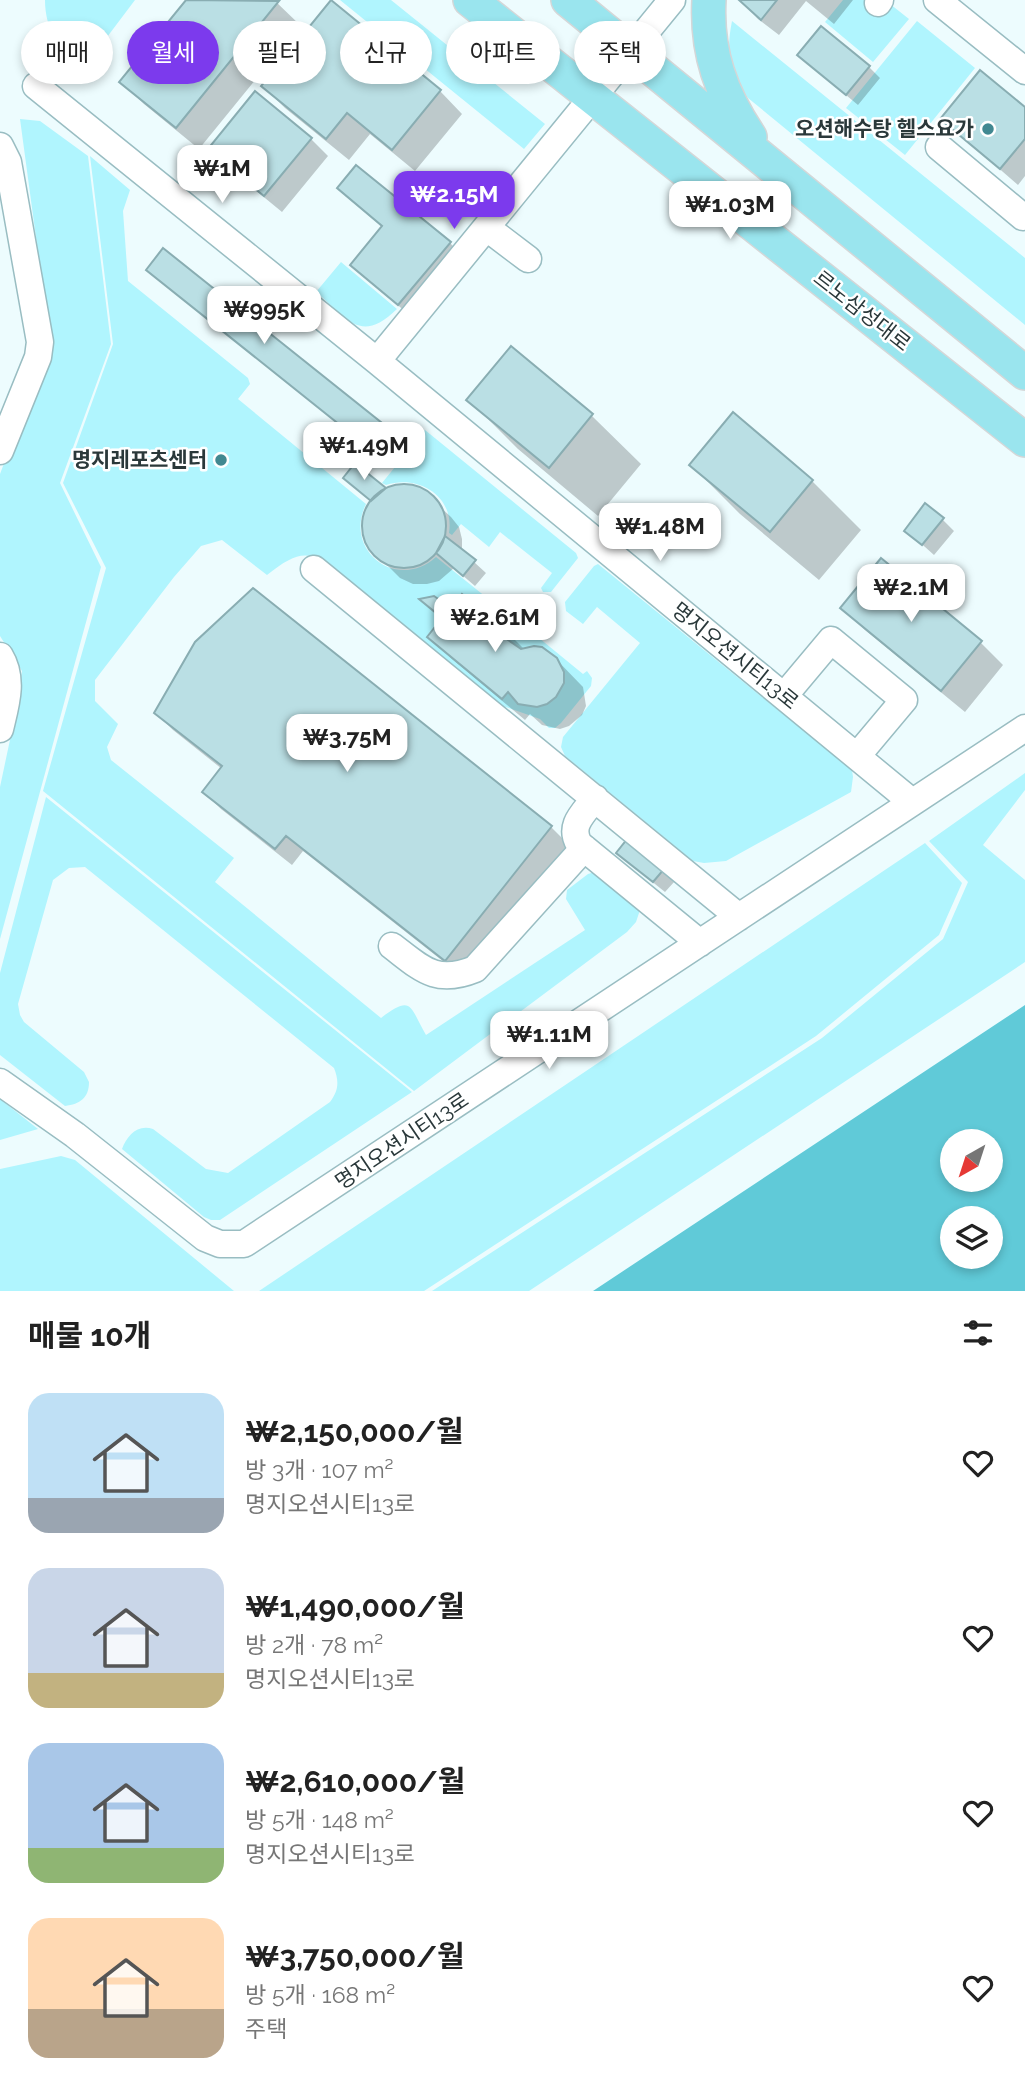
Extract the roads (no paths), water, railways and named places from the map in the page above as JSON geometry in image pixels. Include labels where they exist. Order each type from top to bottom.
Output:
[{"type":"main road","name":"르노삼성대로","points":[[470,0],[1025,440]]},
{"type":"main road","points":[[568,0],[594,21]]},
{"type":"main road","points":[[709,0],[708,24],[715,70],[728,101],[767,162]]},
{"type":"main road","points":[[666,80],[1025,373]]},
{"type":"street","points":[[655,21],[672,0]]},
{"type":"street","points":[[937,0],[1025,71]]},
{"type":"street","points":[[377,361],[603,84]]},
{"type":"street","name":"명지오션시티13로","points":[[36,86],[377,361],[912,802]]},
{"type":"street","points":[[0,146],[8,162],[40,342],[38,357],[0,451]]},
{"type":"street","points":[[939,147],[1023,217],[1025,215]]},
{"type":"street","points":[[487,228],[528,259]]},
{"type":"street","points":[[314,569],[739,917]]},
{"type":"street","points":[[784,696],[831,640],[904,700],[857,756]]},
{"type":"street","points":[[0,656],[8,673],[9,685],[0,729]]},
{"type":"street","name":"명지오션시티13로","points":[[0,1082],[75,1135],[205,1238],[220,1244],[244,1244],[1025,728]]},
{"type":"street","points":[[595,799],[575,826],[576,838],[584,848],[700,943]]},
{"type":"street","points":[[392,946],[430,974],[451,976],[475,969],[584,848]]},
{"type":"place","name":"오션해수탕 헬스요가","points":[[988,129]]},
{"type":"place","name":"명지레포츠센터","points":[[221,460]]}]
